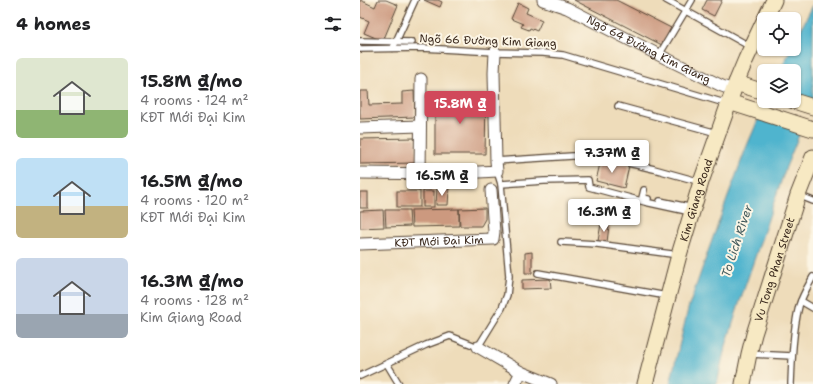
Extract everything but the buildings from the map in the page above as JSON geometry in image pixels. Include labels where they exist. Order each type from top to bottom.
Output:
[{"type":"main road","name":"Kim Giang Road","points":[[769,12],[774,0]]},
{"type":"main road","name":"Kim Giang Road","points":[[644,384],[679,255],[701,182],[731,95],[757,35]]},
{"type":"main road","points":[[731,95],[757,92]]},
{"type":"main road","points":[[731,95],[754,110],[811,128]]},
{"type":"main road","points":[[801,103],[813,107]]},
{"type":"main road","name":"Vu Tong Phan Street","points":[[743,384],[754,334],[798,195],[813,157]]},
{"type":"street","name":"Ngõ 64 Đường Kim Giang","points":[[543,0],[567,8],[722,86],[731,95]]},
{"type":"street","points":[[360,174],[444,174],[496,166],[495,52]]},
{"type":"street","points":[[420,173],[421,79]]},
{"type":"street","points":[[360,128],[420,126]]},
{"type":"street","name":"KĐT Mới Đại Kim","points":[[360,244],[493,239],[494,232],[491,190]]},
{"type":"street","points":[[478,347],[521,372],[551,384]]},
{"type":"street","points":[[515,384],[521,372]]},
{"type":"lane","points":[[394,45],[415,0]]},
{"type":"lane","points":[[666,0],[751,47]]},
{"type":"lane","points":[[658,55],[692,0]]},
{"type":"lane","points":[[360,41],[394,45],[412,42]]},
{"type":"lane","name":"Ngõ 66 Đường Kim Giang","points":[[360,49],[394,45],[423,48],[563,55],[731,95]]},
{"type":"lane","points":[[618,106],[717,133]]},
{"type":"lane","points":[[600,148],[600,155],[602,157],[701,182]]},
{"type":"lane","points":[[360,376],[426,345],[450,336],[478,347],[502,308],[507,295],[509,276],[501,184],[496,166],[588,155]]},
{"type":"lane","points":[[501,184],[588,180],[589,188],[645,202],[692,210]]},
{"type":"lane","points":[[644,190],[642,198],[692,210]]},
{"type":"lane","points":[[798,195],[813,201]]},
{"type":"lane","points":[[561,242],[597,244],[679,255]]},
{"type":"lane","points":[[538,273],[668,296]]},
{"type":"lane","points":[[791,384],[793,343],[799,305],[806,288],[813,277]]},
{"type":"lane","points":[[801,301],[813,308]]},
{"type":"lane","points":[[749,354],[792,356]]},
{"type":"lane","points":[[387,364],[399,384]]},
{"type":"water","name":"To Lich River","points":[[813,5],[813,101],[786,167],[739,304],[724,352],[717,384],[670,384],[688,309],[746,148],[763,108],[801,108],[801,64],[784,64],[788,56],[801,56],[801,29]]},
{"type":"pier","points":[[801,103],[813,107],[805,126],[760,112],[761,108],[801,108]]}]
